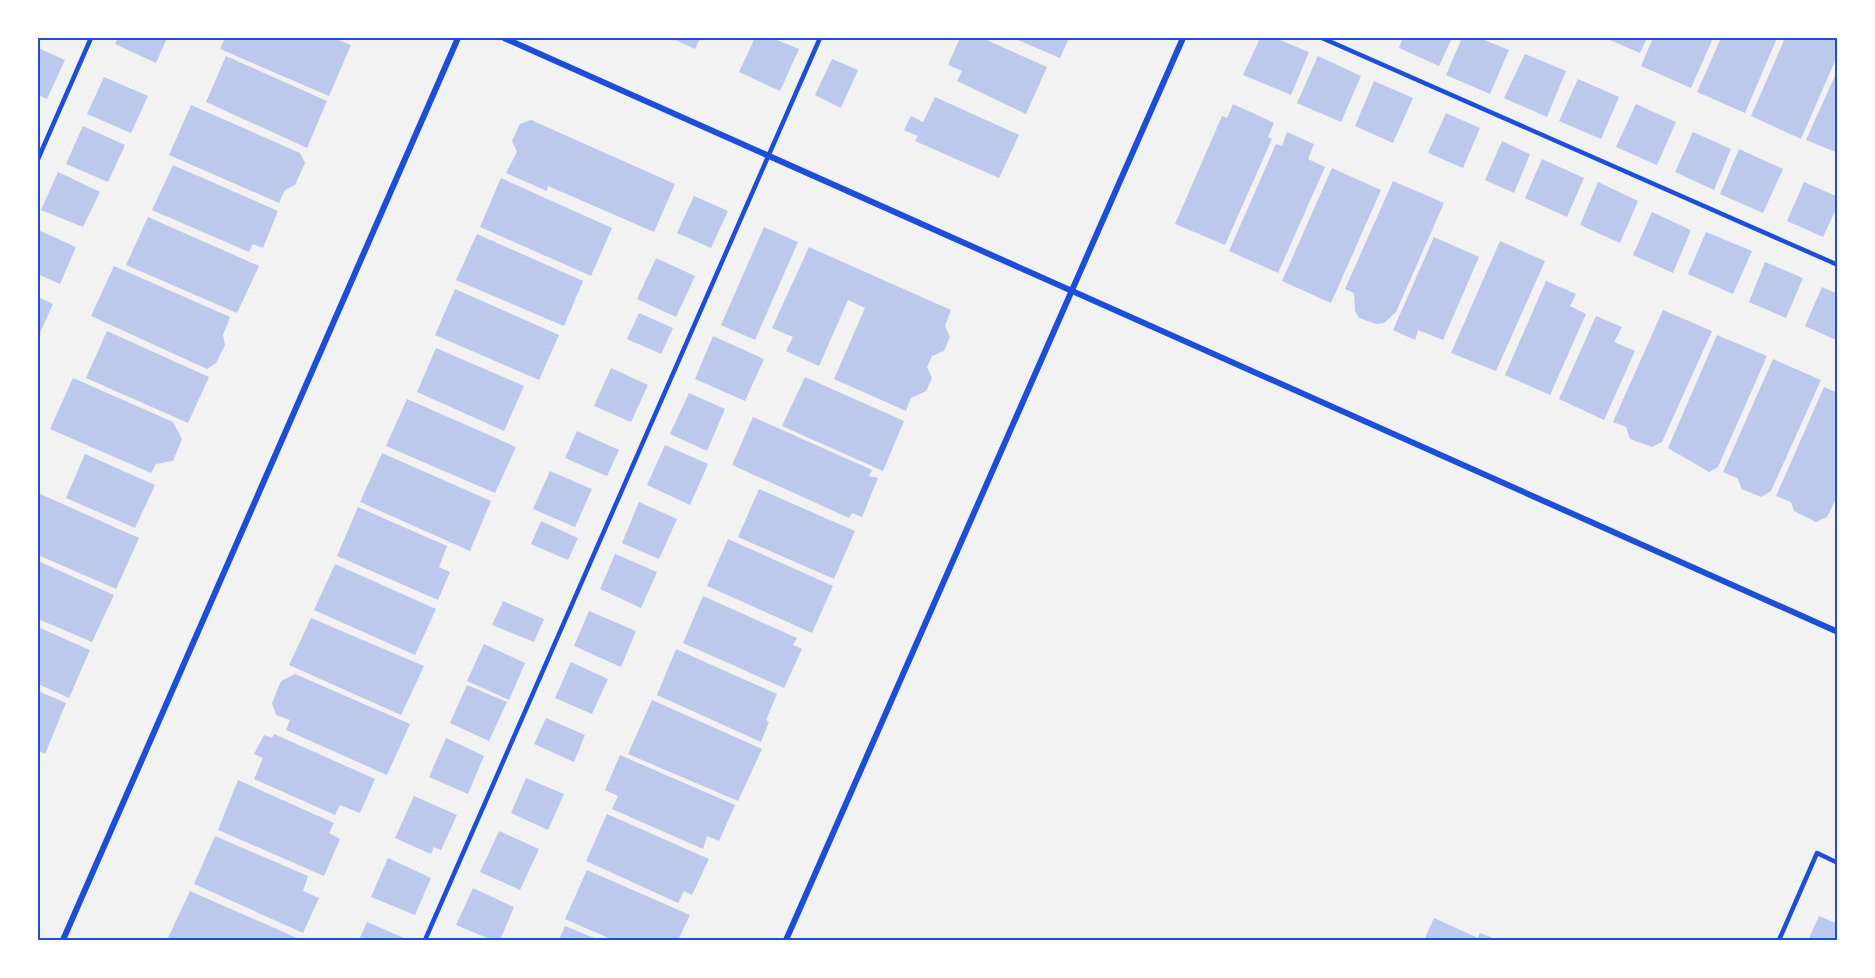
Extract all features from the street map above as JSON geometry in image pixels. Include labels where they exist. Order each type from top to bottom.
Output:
[{"type":"street","points":[[63,940],[458,38]]},
{"type":"street","points":[[504,38],[1838,632]]},
{"type":"street","points":[[786,940],[1183,38]]},
{"type":"lane","points":[[38,159],[91,38]]},
{"type":"lane","points":[[425,940],[820,38]]},
{"type":"lane","points":[[1322,38],[1838,265]]},
{"type":"lane","points":[[1779,940],[1817,854],[1838,863]]},
{"type":"building","points":[[118,38],[167,38],[156,63],[115,44]]},
{"type":"building","points":[[225,38],[333,38],[351,45],[329,96],[220,49]]},
{"type":"building","points":[[671,38],[700,38],[695,49]]},
{"type":"building","points":[[755,38],[772,38],[799,49],[780,91],[739,72]]},
{"type":"building","points":[[960,38],[982,38],[1047,67],[1026,114],[957,81],[962,71],[948,65]]},
{"type":"building","points":[[1013,38],[1069,38],[1060,58]]},
{"type":"building","points":[[1260,38],[1275,38],[1309,52],[1291,95],[1243,75]]},
{"type":"building","points":[[1403,38],[1452,38],[1439,66],[1399,48]]},
{"type":"building","points":[[1462,38],[1479,38],[1509,50],[1490,94],[1446,75]]},
{"type":"building","points":[[1605,38],[1647,38],[1640,53]]},
{"type":"building","points":[[1653,38],[1713,38],[1691,88],[1641,66]]},
{"type":"building","points":[[1721,38],[1777,38],[1745,113],[1697,92]]},
{"type":"building","points":[[1785,38],[1838,38],[1838,54],[1801,139],[1751,116]]},
{"type":"building","points":[[38,48],[65,60],[47,99],[38,95]]},
{"type":"building","points":[[1525,54],[1566,71],[1547,117],[1504,98]]},
{"type":"building","points":[[226,56],[327,101],[307,148],[206,102]]},
{"type":"building","points":[[1318,56],[1361,76],[1341,122],[1297,103]]},
{"type":"building","points":[[832,59],[858,70],[841,108],[815,95]]},
{"type":"building","points":[[1838,69],[1838,153],[1806,140]]},
{"type":"building","points":[[104,77],[148,96],[131,133],[87,114]]},
{"type":"building","points":[[1578,79],[1619,97],[1601,139],[1559,121]]},
{"type":"building","points":[[1374,81],[1413,98],[1393,143],[1355,126]]},
{"type":"building","points":[[935,97],[1019,135],[999,178],[915,141],[918,136],[904,130],[911,116],[923,122]]},
{"type":"building","points":[[1233,104],[1274,123],[1268,137],[1272,139],[1225,245],[1175,224],[1222,116],[1227,118]]},
{"type":"building","points":[[1636,104],[1676,122],[1657,165],[1616,147]]},
{"type":"building","points":[[191,105],[300,153],[305,163],[295,185],[285,190],[279,203],[169,155]]},
{"type":"building","points":[[1446,113],[1480,128],[1463,168],[1428,153]]},
{"type":"building","points":[[531,120],[675,184],[654,232],[548,186],[547,191],[506,173],[517,152],[512,141],[520,124]]},
{"type":"building","points":[[83,126],[125,145],[108,182],[66,164]]},
{"type":"building","points":[[1287,132],[1314,144],[1308,159],[1325,167],[1278,273],[1229,251],[1276,144],[1282,146]]},
{"type":"building","points":[[1693,132],[1731,149],[1714,190],[1675,172]]},
{"type":"building","points":[[1502,141],[1530,154],[1514,193],[1485,180]]},
{"type":"building","points":[[1739,149],[1783,169],[1763,213],[1720,194]]},
{"type":"building","points":[[1542,159],[1584,178],[1567,217],[1525,198]]},
{"type":"building","points":[[173,165],[278,211],[263,248],[253,244],[249,252],[152,210]]},
{"type":"building","points":[[1332,168],[1381,190],[1331,303],[1282,281]]},
{"type":"building","points":[[58,172],[100,192],[83,227],[41,210]]},
{"type":"building","points":[[501,178],[612,228],[591,276],[480,227]]},
{"type":"building","points":[[1393,181],[1444,203],[1396,312],[1384,323],[1376,324],[1359,318],[1355,311],[1354,293],[1345,289]]},
{"type":"building","points":[[1598,182],[1638,201],[1620,243],[1580,225]]},
{"type":"building","points":[[1804,182],[1838,197],[1838,205],[1823,237],[1787,221]]},
{"type":"building","points":[[694,196],[728,211],[711,248],[677,233]]},
{"type":"building","points":[[1652,212],[1691,230],[1673,273],[1633,255]]},
{"type":"building","points":[[148,217],[259,266],[237,313],[126,265]]},
{"type":"building","points":[[764,227],[798,242],[755,340],[721,325]]},
{"type":"building","points":[[38,230],[76,247],[60,284],[38,274]]},
{"type":"building","points":[[1706,232],[1752,251],[1733,294],[1688,274]]},
{"type":"building","points":[[477,234],[583,281],[564,326],[456,280]]},
{"type":"building","points":[[1434,237],[1479,257],[1443,340],[1418,330],[1415,340],[1393,330]]},
{"type":"building","points":[[1500,241],[1545,261],[1496,371],[1451,353]]},
{"type":"building","points":[[809,247],[951,310],[945,326],[950,337],[944,351],[932,356],[927,367],[932,378],[926,391],[911,398],[906,411],[834,379],[865,308],[848,300],[819,366],[786,351],[793,337],[772,328]]},
{"type":"building","points":[[656,258],[695,276],[676,317],[637,299]]},
{"type":"building","points":[[1765,262],[1803,278],[1786,318],[1749,302]]},
{"type":"building","points":[[114,266],[230,317],[223,335],[225,345],[216,363],[207,369],[91,316]]},
{"type":"building","points":[[1546,281],[1576,294],[1570,306],[1586,314],[1550,395],[1505,375]]},
{"type":"building","points":[[1822,287],[1838,294],[1838,341],[1805,326]]},
{"type":"building","points":[[455,289],[559,335],[539,380],[435,335]]},
{"type":"building","points":[[38,297],[53,304],[38,337]]},
{"type":"building","points":[[1663,310],[1712,331],[1662,442],[1652,447],[1630,439],[1626,427],[1613,422]]},
{"type":"building","points":[[639,313],[673,328],[661,354],[627,339]]},
{"type":"building","points":[[1596,316],[1622,327],[1614,342],[1635,351],[1604,420],[1559,399]]},
{"type":"building","points":[[107,331],[209,377],[188,423],[86,378]]},
{"type":"building","points":[[1717,335],[1767,356],[1718,467],[1709,472],[1668,448]]},
{"type":"building","points":[[713,336],[764,359],[745,401],[695,379]]},
{"type":"building","points":[[436,348],[524,386],[504,431],[417,392]]},
{"type":"building","points":[[1773,359],[1821,380],[1771,491],[1761,497],[1742,489],[1737,478],[1723,472]]},
{"type":"building","points":[[611,368],[648,385],[631,422],[594,406]]},
{"type":"building","points":[[805,377],[904,421],[883,471],[782,426]]},
{"type":"building","points":[[73,378],[173,422],[182,439],[173,461],[156,464],[151,473],[50,429]]},
{"type":"building","points":[[1824,387],[1838,393],[1838,495],[1827,517],[1816,522],[1794,511],[1791,502],[1776,496]]},
{"type":"building","points":[[689,393],[725,409],[707,451],[670,434]]},
{"type":"building","points":[[407,399],[516,447],[495,493],[386,446]]},
{"type":"building","points":[[753,417],[872,470],[869,476],[878,478],[862,517],[852,513],[849,518],[732,465]]},
{"type":"building","points":[[577,431],[619,450],[607,476],[565,458]]},
{"type":"building","points":[[665,445],[708,464],[690,505],[647,485]]},
{"type":"building","points":[[382,453],[491,501],[470,551],[360,502]]},
{"type":"building","points":[[85,454],[155,485],[135,528],[66,498]]},
{"type":"building","points":[[550,471],[592,489],[575,527],[533,509]]},
{"type":"building","points":[[759,489],[855,531],[834,579],[738,537]]},
{"type":"building","points":[[38,493],[139,538],[116,589],[38,555]]},
{"type":"building","points":[[639,502],[677,519],[659,559],[622,543]]},
{"type":"building","points":[[358,507],[447,546],[439,567],[450,572],[438,600],[337,556]]},
{"type":"building","points":[[541,521],[578,538],[568,560],[531,544]]},
{"type":"building","points":[[728,539],[833,586],[812,633],[707,586]]},
{"type":"building","points":[[615,554],[657,572],[641,608],[600,589]]},
{"type":"building","points":[[38,561],[114,595],[92,642],[38,619]]},
{"type":"building","points":[[335,564],[436,609],[415,655],[314,610]]},
{"type":"building","points":[[703,596],[797,638],[793,645],[802,649],[784,688],[683,643]]},
{"type":"building","points":[[503,601],[544,619],[534,642],[492,625]]},
{"type":"building","points":[[589,611],[636,631],[621,667],[574,646]]},
{"type":"building","points":[[311,618],[424,666],[401,715],[289,665]]},
{"type":"building","points":[[38,627],[90,650],[69,698],[38,684]]},
{"type":"building","points":[[484,644],[525,663],[509,700],[467,681]]},
{"type":"building","points":[[676,649],[777,694],[766,720],[769,722],[761,742],[657,695]]},
{"type":"building","points":[[571,662],[608,679],[592,714],[555,698]]},
{"type":"building","points":[[295,674],[410,724],[387,775],[286,730],[290,720],[276,715],[272,703],[281,681]]},
{"type":"building","points":[[467,685],[507,702],[489,741],[450,723]]},
{"type":"building","points":[[38,691],[66,703],[45,754],[38,750]]},
{"type":"building","points":[[652,700],[762,749],[738,801],[628,754]]},
{"type":"building","points":[[546,718],[585,735],[574,762],[534,744]]},
{"type":"building","points":[[274,734],[375,779],[360,813],[340,805],[335,815],[254,779],[263,758],[254,754],[264,735],[272,738]]},
{"type":"building","points":[[446,738],[484,756],[468,794],[429,777]]},
{"type":"building","points":[[620,755],[735,805],[719,841],[707,836],[703,849],[612,809],[618,796],[605,790]]},
{"type":"building","points":[[526,778],[564,794],[548,830],[511,813]]},
{"type":"building","points":[[238,780],[334,823],[329,833],[340,839],[324,876],[218,830]]},
{"type":"building","points":[[414,796],[457,815],[441,850],[434,847],[431,854],[395,838]]},
{"type":"building","points":[[607,814],[709,859],[692,895],[684,891],[678,903],[586,861]]},
{"type":"building","points":[[499,831],[539,849],[520,890],[480,872]]},
{"type":"building","points":[[215,836],[308,876],[303,891],[319,898],[303,933],[194,884]]},
{"type":"building","points":[[388,858],[431,878],[415,915],[371,897]]},
{"type":"building","points":[[587,870],[690,915],[678,940],[613,940],[565,919]]},
{"type":"building","points":[[473,888],[514,907],[500,940],[492,940],[456,925]]},
{"type":"building","points":[[190,891],[297,938],[296,940],[167,940]]},
{"type":"building","points":[[1819,916],[1838,924],[1838,940],[1808,940]]},
{"type":"building","points":[[1434,918],[1478,938],[1480,933],[1498,940],[1424,940]]},
{"type":"building","points":[[367,922],[404,938],[404,940],[359,940]]},
{"type":"building","points":[[565,926],[599,940],[559,940]]}]
